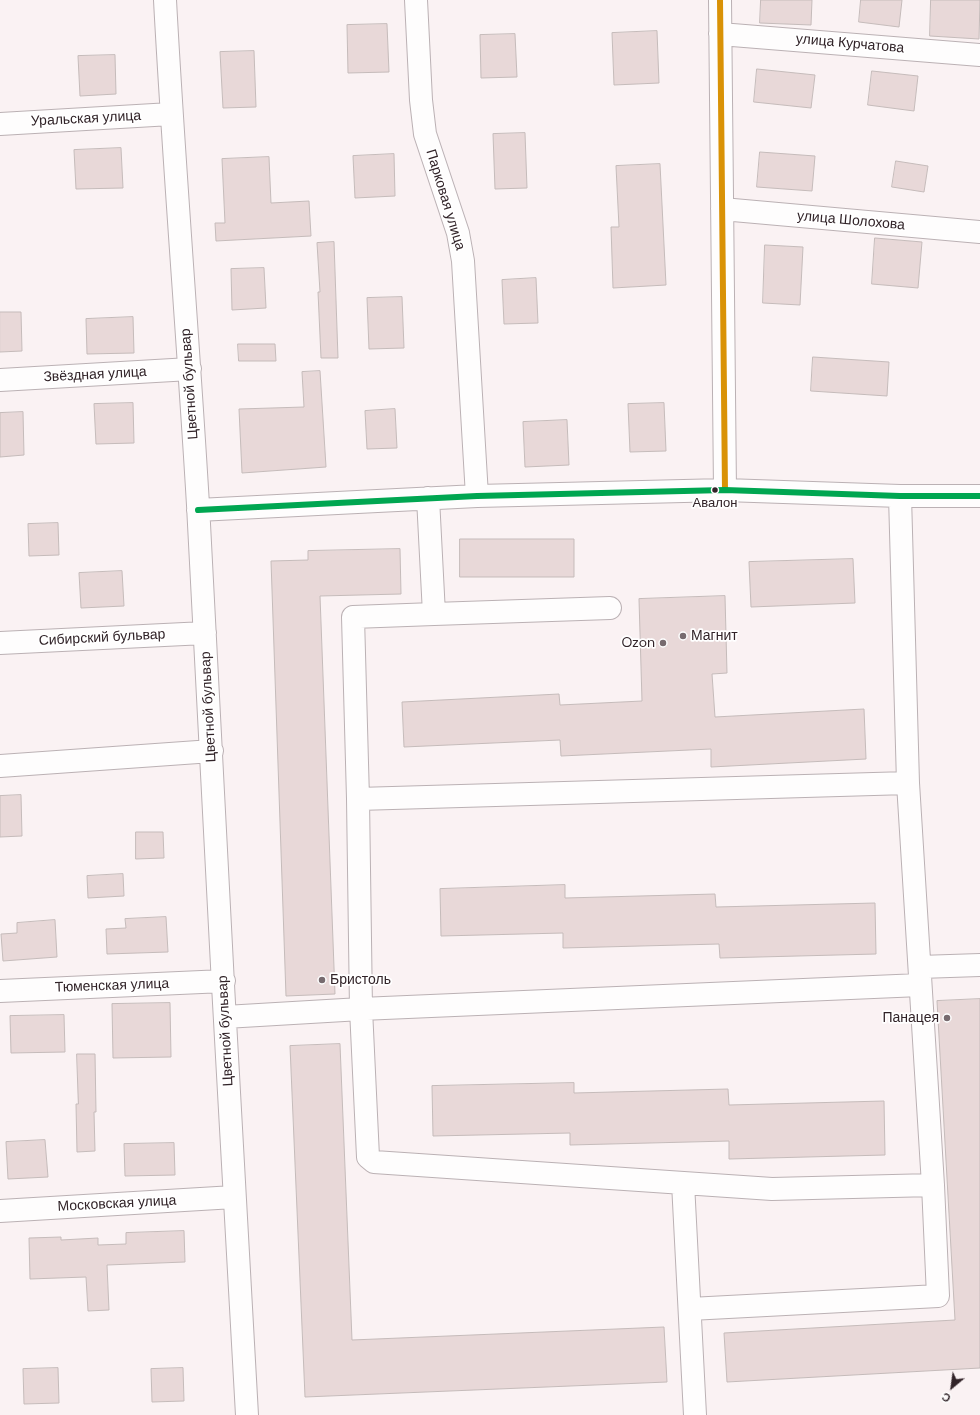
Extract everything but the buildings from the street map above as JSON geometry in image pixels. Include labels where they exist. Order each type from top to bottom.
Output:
[{"type":"street","name":"Цветной бульвар","points":[[165,0],[171,114],[190,369],[247,1415]]},
{"type":"street","name":"Парковая улица","points":[[416,0],[421,100],[425,134],[458,233],[463,261],[476,496]]},
{"type":"street","points":[[720,0],[725,490]]},
{"type":"street","name":"улица Курчатова","points":[[720,34],[980,55]]},
{"type":"street","name":"Уральская улица","points":[[0,124],[171,114]]},
{"type":"street","name":"улица Шолохова","points":[[722,209],[980,232]]},
{"type":"street","name":"Звёздная улица","points":[[0,380],[190,369]]},
{"type":"street","points":[[198,510],[476,496],[725,490],[900,496],[980,496]]},
{"type":"street","points":[[690,1309],[938,1296],[933,1184],[908,783],[900,496]]},
{"type":"street","points":[[428,498],[434,614]]},
{"type":"street","points":[[610,608],[353,617],[358,799],[361,1009],[368,1156],[374,1162],[772,1189],[933,1184]]},
{"type":"street","name":"Сибирский бульвар","points":[[0,643],[204,633]]},
{"type":"street","points":[[0,766],[212,751]]},
{"type":"street","points":[[358,799],[908,783]]},
{"type":"street","points":[[225,1017],[920,976],[980,965]]},
{"type":"street","name":"Тюменская улица","points":[[0,991],[224,981]]},
{"type":"street","points":[[683,1183],[695,1415]]},
{"type":"street","name":"Московская улица","points":[[0,1211],[234,1197]]},
{"type":"transit line","points":[[720,0],[725,490]]},
{"type":"transit line","points":[[198,510],[477,496],[725,490],[900,496],[980,496]]},
{"type":"place","name":"Авалон","points":[[715,490]]},
{"type":"place","name":"Магнит","points":[[683,636]]},
{"type":"place","name":"Ozon","points":[[663,643]]},
{"type":"place","name":"Бристоль","points":[[322,980]]},
{"type":"place","name":"Панацея","points":[[947,1018]]}]
